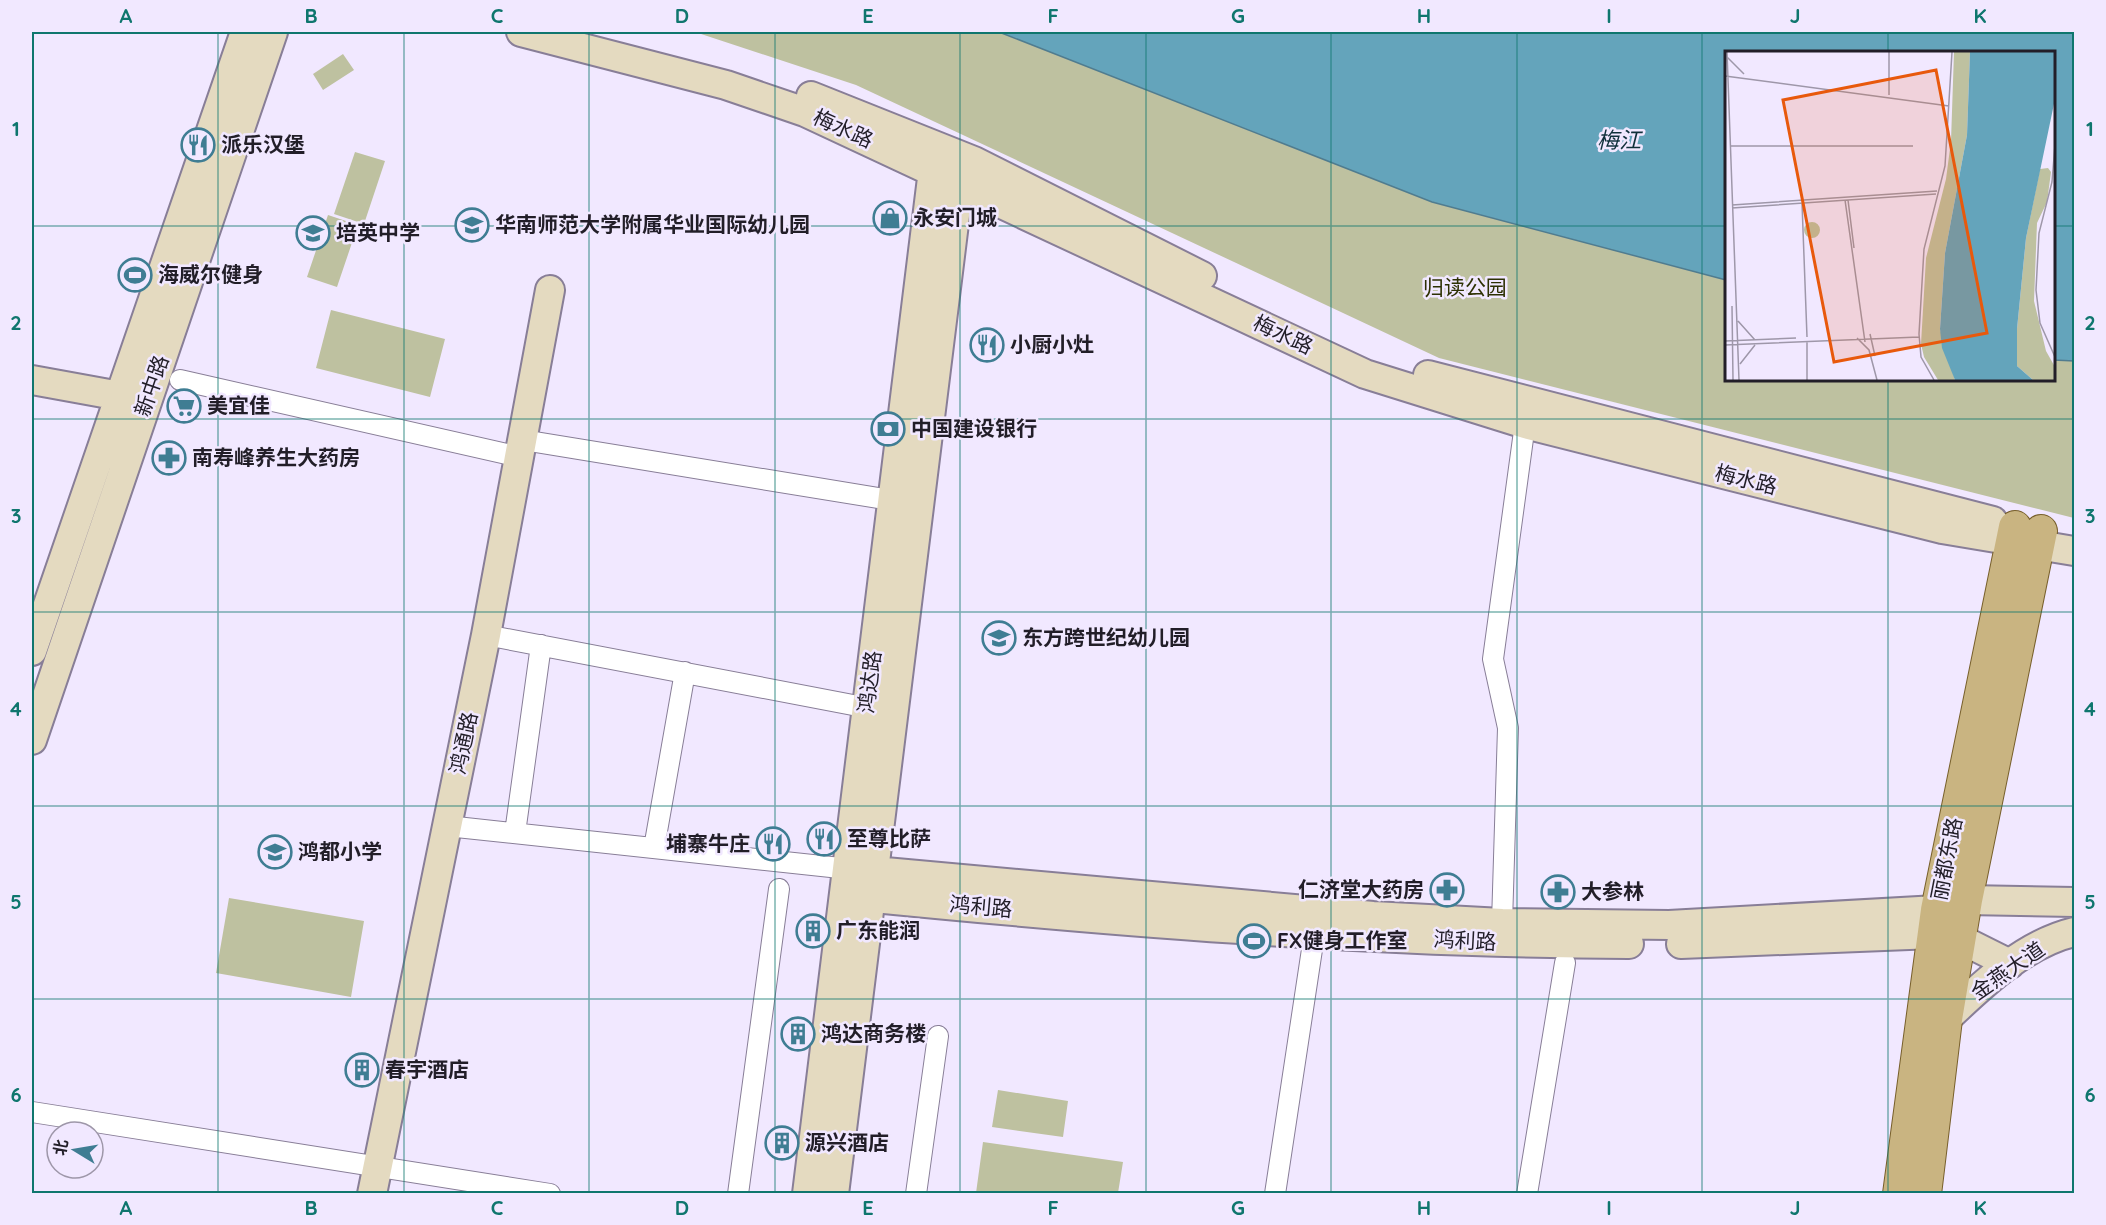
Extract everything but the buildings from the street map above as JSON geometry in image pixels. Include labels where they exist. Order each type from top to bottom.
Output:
[{"type":"main road","name":"新中路","points":[[32,651],[245,32]]},
{"type":"main road","name":"新中路","points":[[32,740],[273,32]]},
{"type":"main road","name":"梅水路","points":[[521,32],[748,93],[805,112],[1365,374],[1526,424],[1942,529],[2026,536],[2074,537]]},
{"type":"main road","name":"梅水路","points":[[594,32],[752,75],[828,102],[974,161],[1367,359],[2026,536],[2074,551]]},
{"type":"main road","name":"鸿达路","points":[[906,502],[933,170]]},
{"type":"main road","name":"鸿达路","points":[[834,1194],[859,883],[880,711],[906,502],[959,183]]},
{"type":"main road","name":"鸿通路","points":[[374,1180],[486,635],[550,290]]},
{"type":"main road","points":[[32,380],[120,396]]},
{"type":"main road","name":"丽都东路","points":[[1899,1194],[1949,921],[2026,536]]},
{"type":"main road","name":"鸿达路","points":[[807,1194],[859,883]]},
{"type":"main road","name":"鸿利路","points":[[859,883],[1316,922],[1518,944],[1665,944],[1949,921]]},
{"type":"main road","points":[[1949,921],[2066,902]]},
{"type":"main road","points":[[2066,902],[2056,920],[2068,933]]},
{"type":"main road","name":"丽都东路","points":[[1925,1194],[1946,1019],[1949,921]]},
{"type":"main road","name":"鸿利路","points":[[1316,922],[1669,925],[1949,921],[2010,964]]},
{"type":"main road","name":"金燕大道","points":[[1946,1019],[1987,981],[2010,964],[2068,933]]},
{"type":"street","points":[[180,380],[521,448],[906,502]]},
{"type":"street","points":[[1502,923],[1508,728],[1493,659],[1526,424]]},
{"type":"street","points":[[486,635],[880,711]]},
{"type":"street","points":[[515,834],[541,645]]},
{"type":"street","points":[[654,848],[685,672]]},
{"type":"street","points":[[447,826],[654,848],[859,883]]},
{"type":"street","points":[[738,1194],[779,889]]},
{"type":"street","points":[[1275,1194],[1316,922]]},
{"type":"street","points":[[1527,1194],[1565,963]]},
{"type":"street","points":[[916,1194],[938,1036]]},
{"type":"street","points":[[32,1112],[374,1180],[550,1194]]},
{"type":"green space","name":"归读公园","points":[[695,32],[999,32],[1432,202],[1725,280],[1725,381],[2055,381],[2055,360],[2074,361],[2074,518],[1439,358],[856,85]]},
{"type":"green space","points":[[343,54],[354,70],[323,90],[313,74]]},
{"type":"green space","points":[[355,152],[385,161],[364,224],[334,214]]},
{"type":"green space","points":[[328,215],[358,225],[337,287],[307,277]]},
{"type":"green space","points":[[331,310],[445,339],[430,397],[316,368]]},
{"type":"green space","points":[[229,898],[364,921],[351,997],[216,973]]},
{"type":"green space","points":[[998,1090],[1068,1101],[1063,1137],[992,1127]]},
{"type":"green space","points":[[983,1142],[1123,1162],[1118,1193],[976,1193]]},
{"type":"water","name":"梅江","points":[[999,32],[2074,32],[2074,361],[2055,360],[2055,51],[1725,51],[1725,280],[1432,202]]},
{"type":"place","name":"派乐汉堡","points":[[198,145]]},
{"type":"place","name":"永安门城","points":[[890,218]]},
{"type":"place","name":"华南师范大学附属华业国际幼儿园","points":[[472,225]]},
{"type":"place","name":"培英中学","points":[[313,233]]},
{"type":"place","name":"海威尔健身","points":[[135,275]]},
{"type":"place","name":"小厨小灶","points":[[987,345]]},
{"type":"place","name":"美宜佳","points":[[184,406]]},
{"type":"place","name":"中国建设银行","points":[[888,429]]},
{"type":"place","name":"南寿峰养生大药房","points":[[169,458]]},
{"type":"place","name":"东方跨世纪幼儿园","points":[[999,638]]},
{"type":"place","name":"至尊比萨","points":[[824,839]]},
{"type":"place","name":"埔寨牛庄","points":[[773,844]]},
{"type":"place","name":"鸿都小学","points":[[275,852]]},
{"type":"place","name":"仁济堂大药房","points":[[1447,890]]},
{"type":"place","name":"大参林","points":[[1558,892]]},
{"type":"place","name":"广东能润","points":[[813,931]]},
{"type":"place","name":"FX健身工作室","points":[[1254,941]]},
{"type":"place","name":"鸿达商务楼","points":[[798,1034]]},
{"type":"place","name":"春宇酒店","points":[[362,1070]]},
{"type":"place","name":"源兴酒店","points":[[782,1143]]}]
